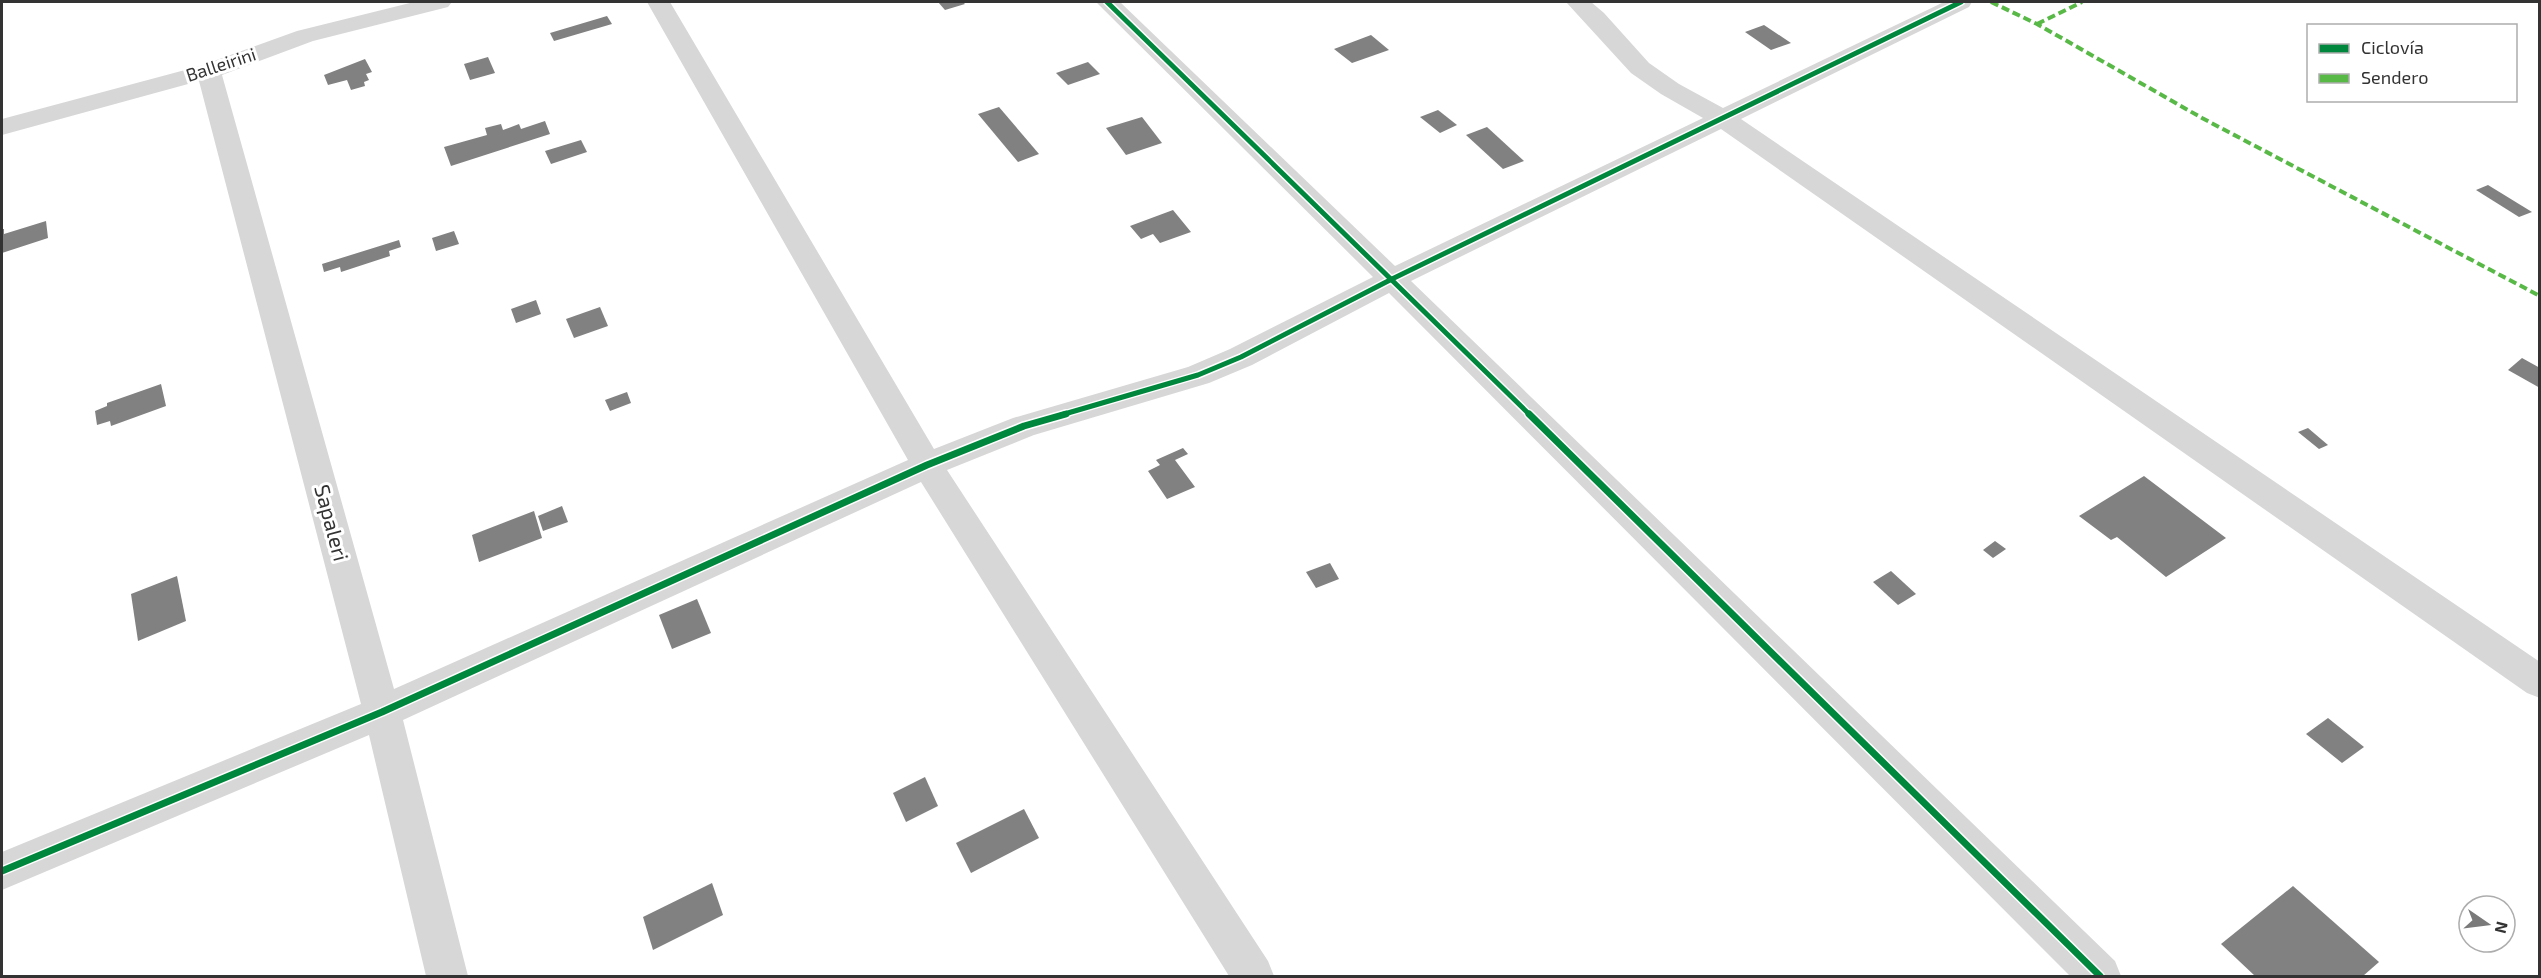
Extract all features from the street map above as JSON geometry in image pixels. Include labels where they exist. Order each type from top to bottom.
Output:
[{"type":"street","name":"Balleirini","points":[[2,127],[209,71],[305,36],[440,2]]},
{"type":"street","points":[[658,2],[927,465],[1253,976]]},
{"type":"street","points":[[1107,2],[1392,279],[2100,976]]},
{"type":"street","points":[[1577,2],[1596,18],[1640,68],[1670,89],[1722,118],[2540,682]]},
{"type":"street","points":[[2,871],[382,712],[927,465],[1024,426],[1198,375],[1241,357],[1392,279],[1960,2]]},
{"type":"street","name":"Sapaleri","points":[[209,71],[382,712],[447,976]]},
{"type":"building","points":[[938,2],[963,2],[965,4],[945,10]]},
{"type":"building","points":[[607,16],[612,24],[554,41],[550,33]]},
{"type":"building","points":[[1764,25],[1791,43],[1771,50],[1745,32]]},
{"type":"building","points":[[1371,35],[1389,50],[1352,63],[1334,49]]},
{"type":"building","points":[[488,57],[495,73],[470,80],[464,64]]},
{"type":"building","points":[[365,59],[372,72],[366,74],[369,80],[364,82],[365,86],[351,90],[347,80],[328,85],[324,75]]},
{"type":"building","points":[[1088,62],[1100,74],[1068,85],[1056,73]]},
{"type":"building","points":[[999,107],[1039,154],[1018,162],[978,114]]},
{"type":"building","points":[[1438,110],[1457,125],[1440,133],[1420,117]]},
{"type":"building","points":[[1142,117],[1162,143],[1126,155],[1106,128]]},
{"type":"building","points":[[545,121],[550,134],[451,166],[444,147],[487,135],[485,128],[501,124],[503,130],[519,124],[521,129]]},
{"type":"building","points":[[1487,127],[1524,161],[1503,169],[1466,135]]},
{"type":"building","points":[[581,140],[587,152],[551,164],[545,151]]},
{"type":"building","points":[[2488,185],[2532,212],[2519,217],[2476,190]]},
{"type":"building","points":[[1173,210],[1191,232],[1160,243],[1153,234],[1141,239],[1130,226]]},
{"type":"building","points":[[46,221],[48,238],[2,253],[2,229],[4,229],[4,234]]},
{"type":"building","points":[[454,231],[459,244],[436,251],[432,238]]},
{"type":"building","points":[[399,240],[401,247],[389,251],[390,256],[341,272],[340,267],[324,272],[322,264]]},
{"type":"building","points":[[536,300],[541,314],[516,323],[511,309]]},
{"type":"building","points":[[600,307],[608,326],[574,338],[566,319]]},
{"type":"building","points":[[2522,358],[2540,368],[2540,388],[2508,370]]},
{"type":"building","points":[[161,384],[166,406],[111,426],[110,421],[97,425],[95,411],[107,406],[107,403]]},
{"type":"building","points":[[627,392],[631,403],[610,411],[605,400]]},
{"type":"building","points":[[2308,428],[2328,445],[2319,449],[2298,432]]},
{"type":"building","points":[[1183,448],[1188,454],[1175,460],[1195,487],[1167,499],[1148,471],[1160,465],[1156,460]]},
{"type":"building","points":[[2144,476],[2226,538],[2166,577],[2117,537],[2111,540],[2079,516]]},
{"type":"building","points":[[562,506],[568,522],[543,531],[538,516]]},
{"type":"building","points":[[534,511],[542,538],[479,562],[472,535]]},
{"type":"building","points":[[1995,541],[2006,549],[1993,558],[1983,550]]},
{"type":"building","points":[[1330,563],[1339,579],[1316,588],[1306,572]]},
{"type":"building","points":[[1891,571],[1916,594],[1898,605],[1873,582]]},
{"type":"building","points":[[177,576],[186,621],[138,641],[131,594]]},
{"type":"building","points":[[697,599],[711,633],[672,649],[659,615]]},
{"type":"building","points":[[2328,718],[2364,747],[2342,763],[2306,734]]},
{"type":"building","points":[[925,777],[938,806],[906,822],[893,793]]},
{"type":"building","points":[[1024,809],[1039,838],[971,873],[956,843]]},
{"type":"building","points":[[712,883],[723,915],[653,950],[643,917]]},
{"type":"building","points":[[2293,886],[2379,962],[2363,976],[2255,976],[2221,944]]},
{"type":"marked path","points":[[1991,2],[2037,24],[2202,118],[2540,296]]},
{"type":"marked path","points":[[2037,24],[2082,2]]},
{"type":"cycle path","points":[[1107,2],[1392,279],[2100,976]]},
{"type":"cycle path","points":[[2,871],[382,712],[927,465],[1024,426],[1198,375],[1241,357],[1392,279],[1961,2]]}]
